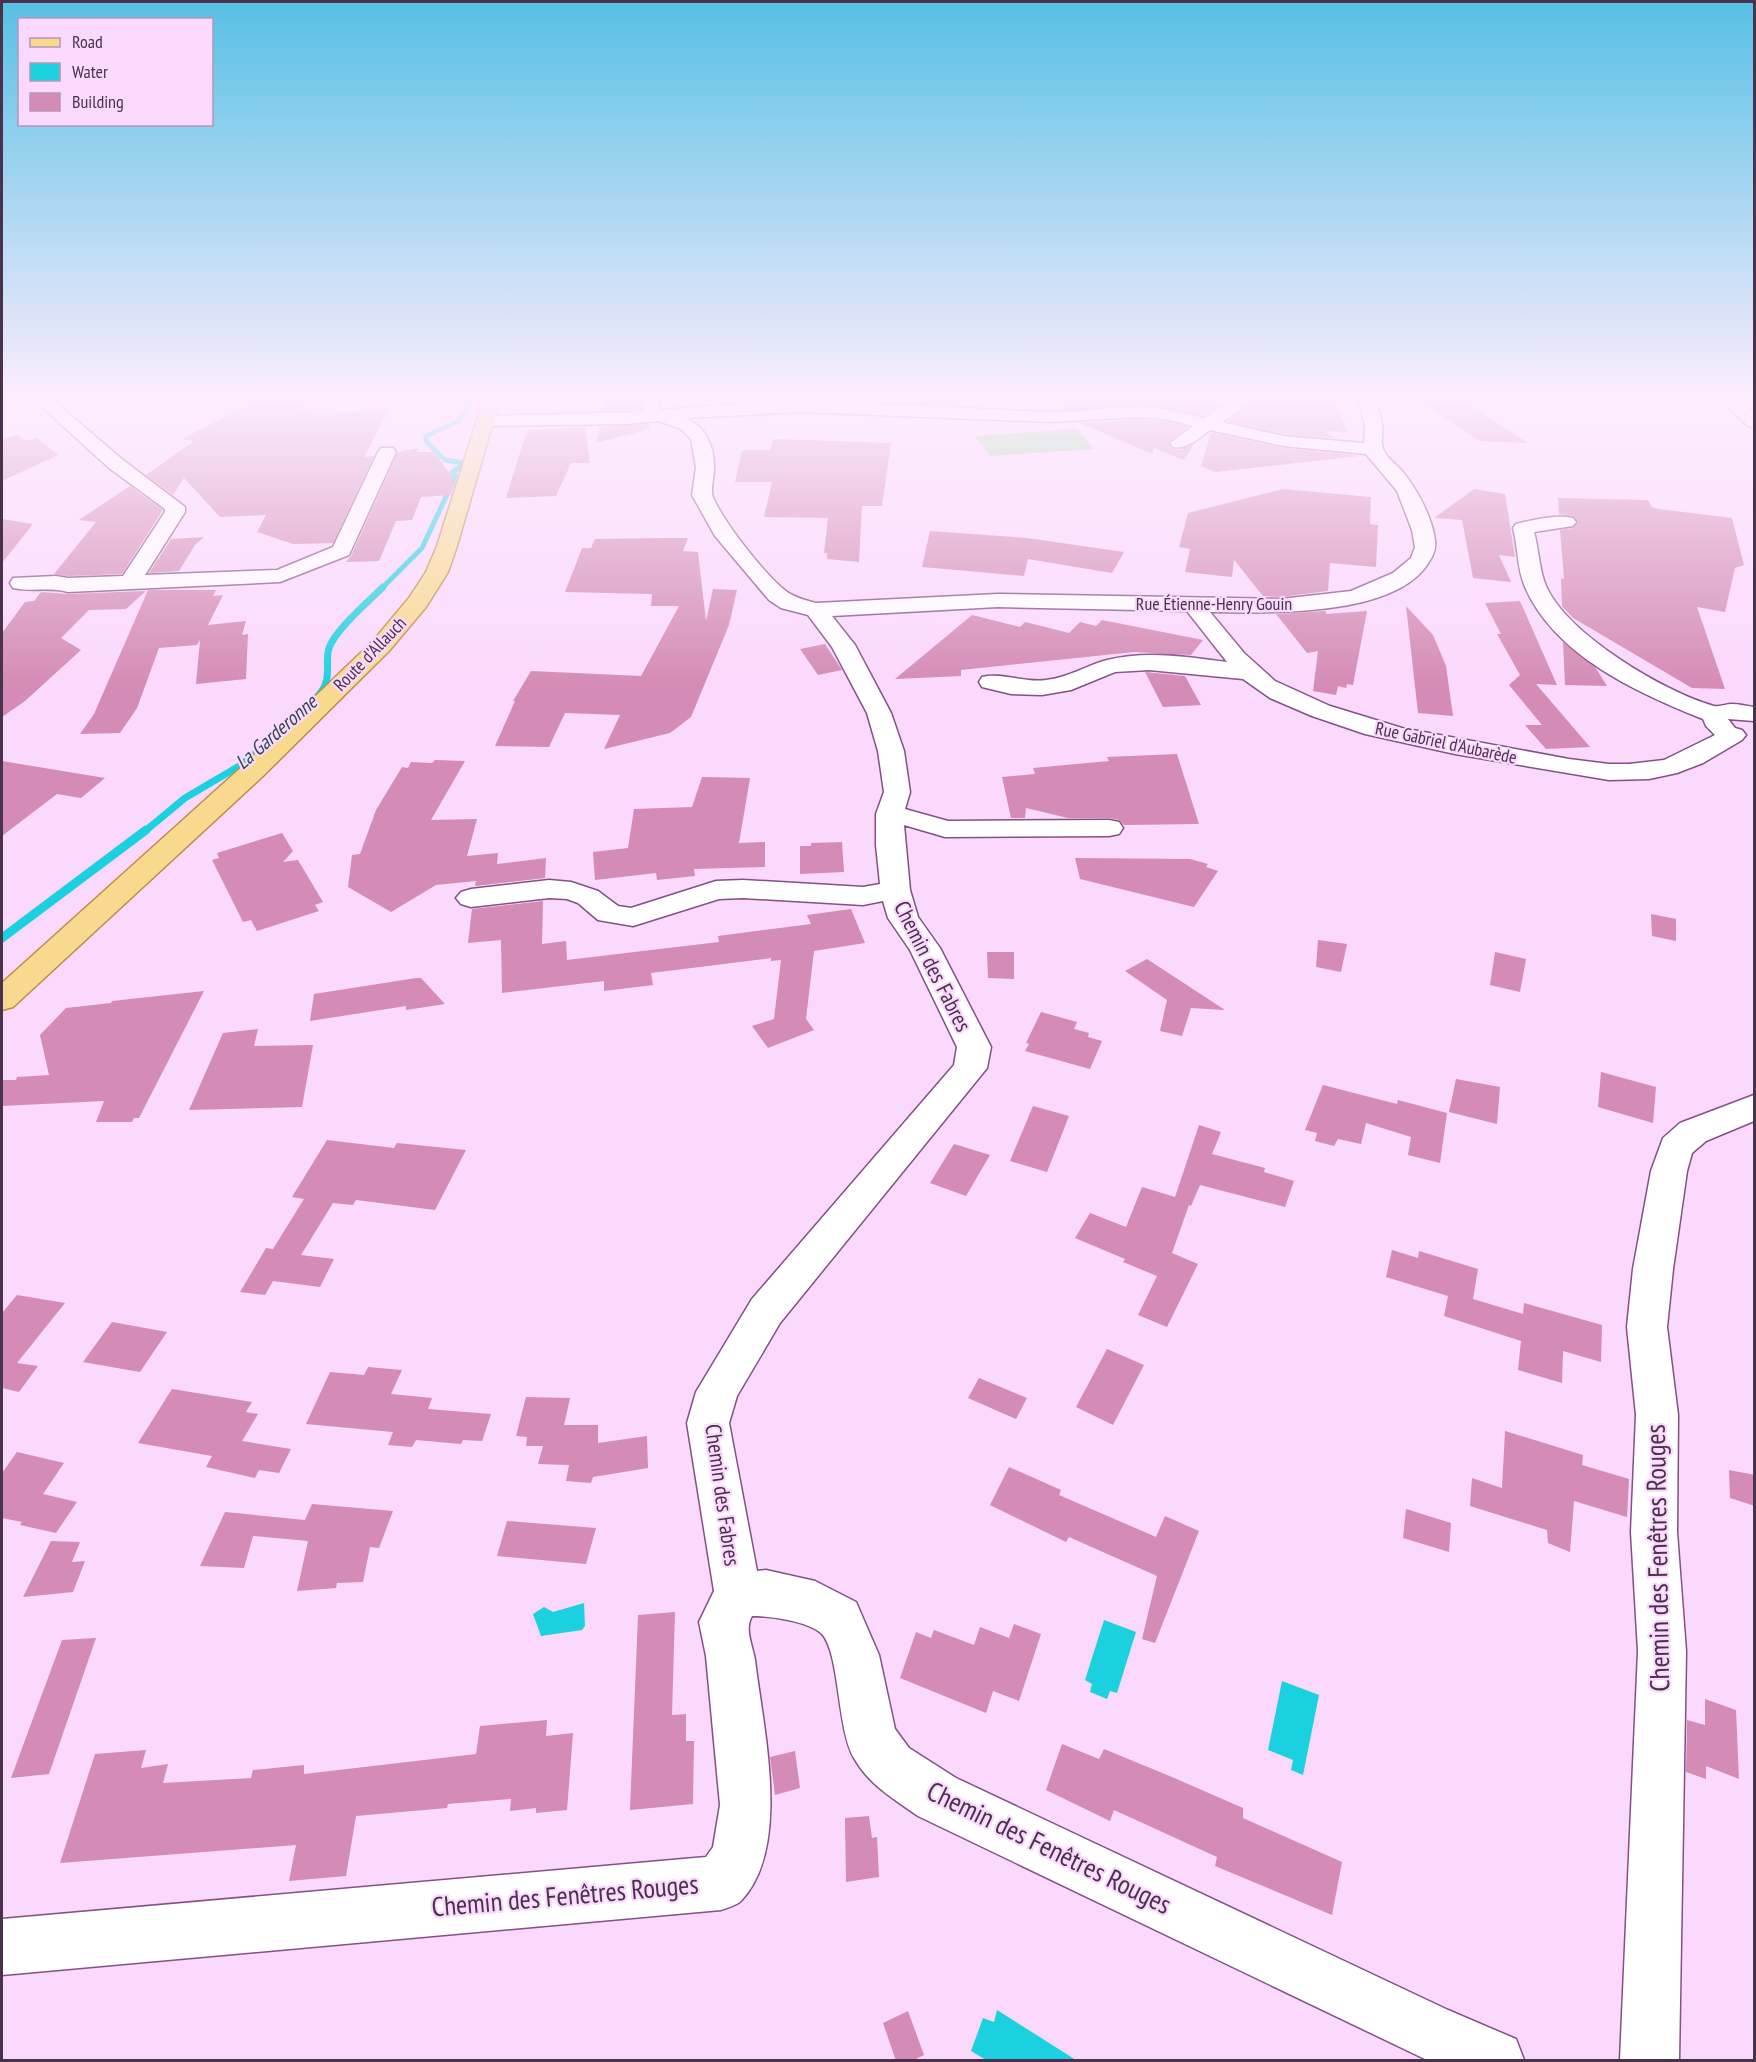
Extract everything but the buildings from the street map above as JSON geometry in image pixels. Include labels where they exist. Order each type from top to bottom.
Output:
[{"type":"main road","name":"Route d'Allauch","points":[[2,1000],[254,770],[381,646],[418,602],[437,572],[463,494]]},
{"type":"street","points":[[130,582],[175,512],[174,507],[157,494]]},
{"type":"street","points":[[21,583],[56,582],[68,585],[280,576],[342,551],[368,494]]},
{"type":"street","points":[[702,494],[723,532],[777,596],[789,603],[816,610]]},
{"type":"street","name":"Rue Étienne-Henry Gouin","points":[[816,610],[987,600],[1194,605],[1293,605],[1332,601],[1370,593],[1406,575],[1419,561],[1425,548],[1424,536],[1407,494]]},
{"type":"street","points":[[1566,522],[1523,528],[1535,586],[1544,602],[1572,635],[1604,659],[1684,703],[1716,715],[1729,711],[1755,714]]},
{"type":"street","name":"Rue Gabriel d'Aubarède","points":[[1194,605],[1264,685],[1309,706],[1353,722],[1425,742],[1569,767],[1641,771],[1667,767],[1744,737]]},
{"type":"street","name":"Chemin des Fabres","points":[[738,1594],[708,1423],[717,1392],[766,1311],[970,1068],[974,1050],[925,948],[903,918],[895,890],[890,845],[890,814],[897,792],[891,751],[879,713],[843,645],[816,610]]},
{"type":"street","points":[[991,682],[1016,688],[1048,688],[1115,666],[1149,662],[1204,666],[1252,673]]},
{"type":"street","points":[[1716,715],[1717,724],[1744,737]]},
{"type":"street","points":[[890,814],[919,819],[945,830],[1109,828]]},
{"type":"street","points":[[471,898],[549,889],[572,891],[588,897],[609,914],[633,917],[716,890],[743,889],[862,896],[895,890]]},
{"type":"street","name":"Chemin des Fenêtres Rouges","points":[[1649,2061],[1662,1651],[1654,1532],[1657,1415],[1647,1327],[1653,1269],[1669,1172],[1676,1147],[1693,1132],[1755,1107]]},
{"type":"street","name":"Chemin des Fenêtres Rouges","points":[[2,1947],[721,1883],[739,1857],[746,1805],[730,1656],[723,1622],[738,1594],[766,1593],[815,1604],[839,1618],[855,1654],[872,1740],[891,1766],[937,1797],[1416,2026],[1495,2061]]},
{"type":"water","points":[[584,1603],[585,1626],[582,1630],[541,1636],[533,1614],[544,1607],[553,1612]]},
{"type":"water","points":[[1104,1620],[1136,1632],[1117,1693],[1110,1691],[1107,1699],[1090,1692],[1092,1684],[1085,1680]]},
{"type":"water","points":[[1282,1681],[1319,1695],[1303,1775],[1291,1770],[1293,1760],[1268,1750]]},
{"type":"water","points":[[997,2010],[1076,2060],[986,2060],[971,2051],[983,2018],[994,2022]]},
{"type":"waterway","name":"La Garderonne","points":[[383,587],[422,548],[447,494]]},
{"type":"waterway","name":"La Garderonne","points":[[317,697],[327,678],[328,654],[333,640],[345,624],[383,587]]},
{"type":"waterway","name":"La Garderonne","points":[[144,832],[185,798],[241,765],[266,745]]},
{"type":"waterway","name":"La Garderonne","points":[[2,938],[146,830]]}]
